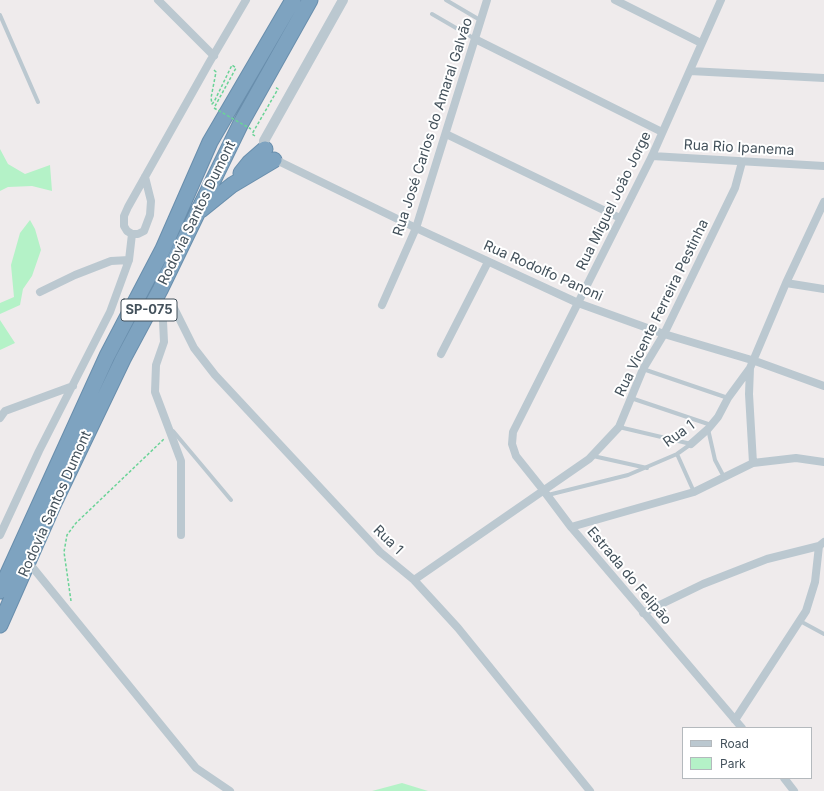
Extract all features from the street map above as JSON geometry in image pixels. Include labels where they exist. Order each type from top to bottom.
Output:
[{"type":"highway","name":"Rodovia Santos Dumont","points":[[0,591],[107,356],[162,249],[210,142],[293,0]]},
{"type":"highway","name":"Rodovia Santos Dumont","points":[[0,625],[87,431],[160,290],[241,123],[310,0]]},
{"type":"highway","points":[[196,214],[232,185],[249,163],[268,150]]},
{"type":"street","points":[[158,0],[212,59]]},
{"type":"street","points":[[145,177],[151,201],[150,215],[144,231],[138,234],[132,234],[127,231],[124,216],[145,177],[246,0]]},
{"type":"street","points":[[268,150],[343,0]]},
{"type":"street","name":"Rua José Carlos do Amaral Galvão","points":[[382,305],[416,228],[487,0]]},
{"type":"street","points":[[615,0],[701,43]]},
{"type":"street","name":"Rua Miguel João Jorge","points":[[513,432],[652,156],[721,0]]},
{"type":"street","points":[[475,39],[662,132]]},
{"type":"street","points":[[690,71],[824,78]]},
{"type":"street","points":[[446,134],[620,218]]},
{"type":"street","name":"Rua Rodolfo Panoni","points":[[268,150],[416,228],[578,303],[752,364],[824,386]]},
{"type":"street","name":"Rua Rio Ipanema","points":[[652,156],[824,166]]},
{"type":"street","name":"Rua Vicente Ferreira Pestinha","points":[[414,580],[546,493],[593,456],[619,427],[643,369],[664,334],[735,188],[742,162]]},
{"type":"street","points":[[753,463],[749,394],[752,364],[786,282],[824,202]]},
{"type":"street","points":[[0,535],[39,451],[110,312],[129,260],[132,234]]},
{"type":"street","points":[[40,292],[75,275],[111,262],[129,260]]},
{"type":"street","points":[[441,354],[488,262]]},
{"type":"street","points":[[786,282],[824,289]]},
{"type":"street","name":"Rua 1","points":[[167,425],[155,392],[156,365],[164,342],[163,322],[165,312],[173,306],[194,348],[216,375],[380,552],[414,580],[458,628],[590,791]]},
{"type":"street","name":"Rua 1","points":[[691,444],[709,427],[752,364]]},
{"type":"street","points":[[0,418],[5,411],[73,386]]},
{"type":"street","points":[[167,425],[181,461],[181,535]]},
{"type":"street","name":"Estrada do Felipão","points":[[513,432],[512,444],[516,456],[546,493],[570,527],[741,727]]},
{"type":"street","points":[[570,527],[694,492],[753,463],[796,458],[824,462]]},
{"type":"street","points":[[643,613],[703,584],[767,559],[822,544],[815,582],[806,611],[735,720]]},
{"type":"street","points":[[29,563],[196,768],[230,791]]},
{"type":"street","points":[[785,779],[794,791]]},
{"type":"lane","points":[[446,0],[481,21]]},
{"type":"lane","points":[[432,14],[475,39]]},
{"type":"lane","points":[[0,15],[38,102]]},
{"type":"lane","points":[[643,369],[728,398]]},
{"type":"lane","points":[[631,398],[709,427],[715,460],[724,477]]},
{"type":"lane","points":[[167,425],[231,500]]},
{"type":"lane","points":[[619,427],[691,444]]},
{"type":"lane","name":"Rua 1","points":[[546,493],[628,475],[677,454],[691,444]]},
{"type":"lane","points":[[677,454],[694,492]]},
{"type":"lane","points":[[593,456],[647,468]]},
{"type":"lane","points":[[800,621],[824,634]]},
{"type":"path","points":[[212,59],[216,72],[211,98],[212,104],[232,65],[236,68],[214,108],[251,129],[254,123]]},
{"type":"path","points":[[268,150],[252,134],[278,89],[275,87],[271,93]]},
{"type":"path","points":[[74,619],[64,552],[67,535],[76,523],[170,433]]},
{"type":"green space","points":[[0,149],[8,164],[25,174],[50,165],[52,191],[32,186],[8,187],[0,191]]},
{"type":"green space","points":[[30,220],[35,229],[41,250],[32,276],[23,289],[20,305],[0,314],[0,303],[14,297],[11,265],[20,233]]},
{"type":"green space","points":[[0,320],[15,343],[0,350]]},
{"type":"green space","points":[[402,783],[428,791],[372,791]]}]
